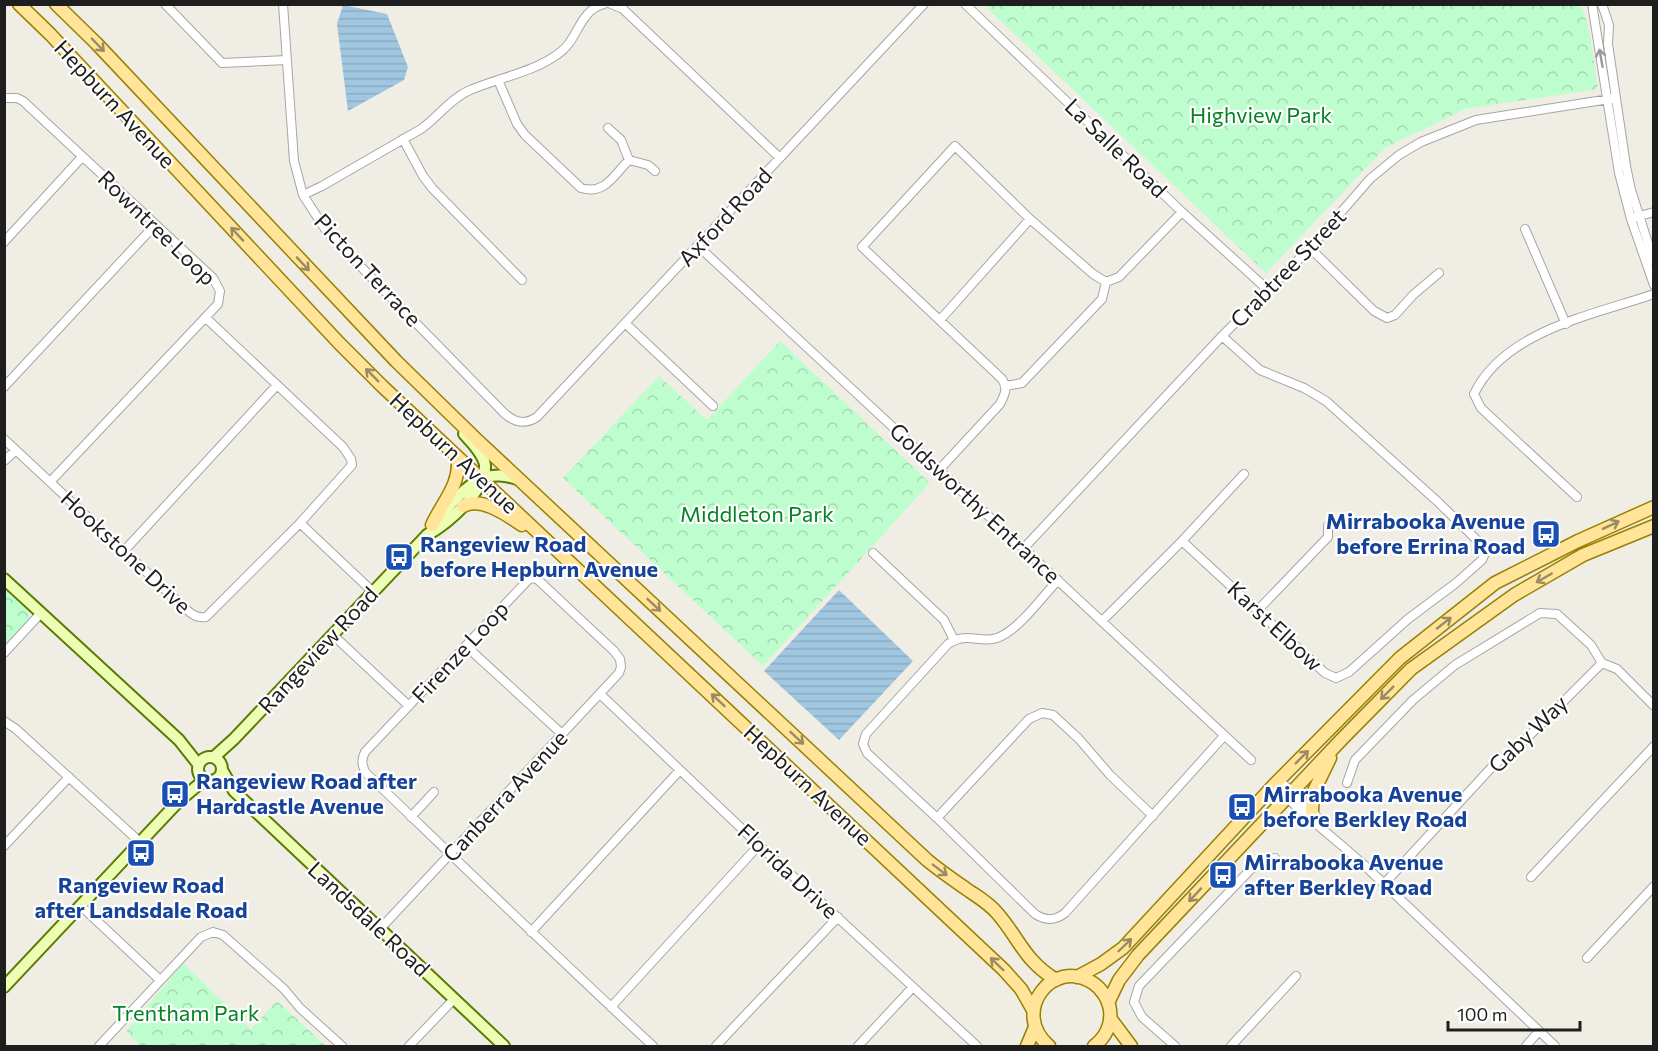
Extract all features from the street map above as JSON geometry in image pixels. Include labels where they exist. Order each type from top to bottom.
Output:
[{"type":"main road","name":"Hepburn Avenue","points":[[56,4],[96,43],[352,317],[415,380],[927,860],[998,913],[1024,951],[1040,969],[1056,980]]},
{"type":"main road","name":"Hepburn Avenue","points":[[23,7],[339,343],[481,480],[558,549],[1004,970],[1020,989],[1033,1010]]},
{"type":"main road","points":[[430,530],[455,486],[458,476],[458,458]]},
{"type":"main road","points":[[1077,977],[1101,964],[1123,948],[1277,783],[1400,658],[1495,583],[1648,509],[1653,500]]},
{"type":"main road","points":[[463,506],[473,503],[497,510],[558,549]]},
{"type":"main road","points":[[1108,1003],[1119,980],[1138,955],[1342,739],[1412,669],[1514,595],[1583,555],[1653,526]]},
{"type":"main road","points":[[1312,811],[1312,798],[1317,784],[1342,739]]},
{"type":"main road","points":[[1049,1047],[1035,1027],[1033,1010],[1041,992],[1056,980],[1066,976],[1077,977],[1096,985],[1108,1003],[1110,1018],[1104,1037],[1094,1047]]},
{"type":"main road","points":[[1110,1018],[1131,1047]]},
{"type":"main road","points":[[1027,1047],[1035,1027]]},
{"type":"street","points":[[165,4],[222,63],[287,60]]},
{"type":"street","name":"Picton Terrace","points":[[283,4],[293,154],[303,195],[327,232],[504,413],[514,421],[522,423]]},
{"type":"street","points":[[303,195],[434,121],[466,92],[545,63],[561,52],[570,42],[593,7],[604,4]]},
{"type":"street","points":[[610,4],[623,9],[780,158]]},
{"type":"street","name":"Axford Road","points":[[522,423],[537,417],[924,4]]},
{"type":"street","name":"La Salle Road","points":[[965,4],[1182,212],[1268,290]]},
{"type":"street","points":[[1592,4],[1612,98]]},
{"type":"street","points":[[1602,4],[1609,25],[1608,44],[1619,173],[1653,262]]},
{"type":"street","points":[[498,80],[517,124],[525,135],[581,188],[593,192],[602,188],[629,160]]},
{"type":"street","name":"Rowntree Loop","points":[[4,98],[17,98],[23,101],[218,284],[220,298],[218,304],[206,318],[50,482]]},
{"type":"street","name":"Crabtree Street","points":[[1024,548],[1222,336],[1310,248],[1370,179],[1399,155],[1421,142],[1476,120],[1612,98]]},
{"type":"street","points":[[608,128],[621,140],[629,160]]},
{"type":"street","points":[[403,139],[432,188],[522,280]]},
{"type":"street","points":[[939,470],[1000,404],[1006,386],[1002,379],[862,247],[955,146],[1030,219],[1093,274],[1106,282]]},
{"type":"street","points":[[4,242],[82,157]]},
{"type":"street","points":[[629,160],[648,165],[655,171]]},
{"type":"street","points":[[1106,282],[1119,277],[1182,212]]},
{"type":"street","points":[[1635,218],[1653,212]]},
{"type":"street","points":[[1635,218],[1653,285]]},
{"type":"street","points":[[940,320],[1030,219]]},
{"type":"street","points":[[4,387],[155,225]]},
{"type":"street","points":[[1525,229],[1566,324]]},
{"type":"street","name":"Goldsworthy Entrance","points":[[699,246],[1251,760]]},
{"type":"street","points":[[1310,248],[1374,311],[1387,318],[1395,315],[1413,295],[1439,273]]},
{"type":"street","points":[[1006,386],[1022,383],[1102,299],[1106,282]]},
{"type":"street","points":[[1577,497],[1481,408],[1474,394],[1481,378],[1510,350],[1566,324],[1653,294]]},
{"type":"street","points":[[206,318],[343,447],[351,459],[352,465],[349,470],[300,523],[372,591]]},
{"type":"street","points":[[625,323],[713,406]]},
{"type":"street","name":"Karst Elbow","points":[[1182,541],[1324,673],[1336,678],[1349,672],[1400,625],[1456,584],[1482,560],[1485,554],[1483,546],[1438,502],[1326,401],[1304,388],[1260,370],[1222,336]]},
{"type":"street","points":[[415,380],[478,451],[485,466],[481,480]]},
{"type":"street","points":[[124,551],[277,386]]},
{"type":"street","name":"Hookstone Drive","points":[[4,439],[192,615],[199,617],[206,617],[300,523]]},
{"type":"street","points":[[4,462],[16,450]]},
{"type":"street","name":"Rangeview Road","points":[[211,756],[234,739],[333,635],[469,485],[500,474],[519,479]]},
{"type":"street","points":[[1102,621],[1182,541],[1244,474]]},
{"type":"street","name":"Rangeview Road","points":[[430,530],[438,530],[463,506],[476,492],[481,480]]},
{"type":"street","points":[[1258,610],[1328,537],[1328,526]]},
{"type":"street","points":[[873,553],[944,620],[954,640]]},
{"type":"street","name":"Firenze Loop","points":[[620,659],[536,578],[529,579],[362,758],[365,772],[653,1047]]},
{"type":"street","name":"Landsdale Road","points":[[4,579],[179,740],[198,766],[199,775],[234,791]]},
{"type":"street","points":[[1058,580],[1006,633],[992,639],[967,637],[954,640],[943,649],[869,729],[863,744],[867,753],[1035,914],[1050,920],[1065,913],[1224,736]]},
{"type":"street","points":[[1347,783],[1355,760],[1413,700],[1455,665],[1540,612],[1557,614],[1591,645],[1602,663],[1617,669],[1653,706]]},
{"type":"street","points":[[4,653],[41,613]]},
{"type":"street","points":[[333,635],[409,706]]},
{"type":"street","points":[[466,646],[562,734]]},
{"type":"street","name":"Canberra Avenue","points":[[380,929],[619,673],[620,659]]},
{"type":"street","name":"Gaby Way","points":[[1384,884],[1491,768],[1526,739],[1602,663]]},
{"type":"street","name":"Florida Drive","points":[[600,694],[977,1047]]},
{"type":"street","points":[[937,818],[1029,719],[1042,713],[1053,715],[1079,739],[1110,776],[1153,816]]},
{"type":"street","points":[[4,721],[16,729],[141,843]]},
{"type":"street","name":"Rangeview Road","points":[[222,768],[234,739]]},
{"type":"street","name":"Landsdale Road","points":[[179,740],[211,756],[222,768],[234,791],[504,1047]]},
{"type":"street","points":[[1531,877],[1653,746]]},
{"type":"street","points":[[178,802],[202,758],[211,756]]},
{"type":"street","points":[[4,987],[178,802],[208,780],[219,777],[222,768]]},
{"type":"street","points":[[531,932],[680,770]]},
{"type":"street","points":[[4,846],[69,777]]},
{"type":"street","points":[[1277,783],[1310,820],[1324,828]]},
{"type":"street","points":[[411,817],[434,792]]},
{"type":"street","points":[[1289,795],[1312,811],[1324,828],[1555,1047]]},
{"type":"street","points":[[611,1007],[759,845]]},
{"type":"street","points":[[1175,1047],[1142,1017],[1134,1002],[1139,986],[1251,869],[1275,858]]},
{"type":"street","points":[[1587,958],[1653,886]]},
{"type":"street","points":[[81,906],[160,980]]},
{"type":"street","points":[[716,1047],[838,917]]},
{"type":"street","points":[[99,1047],[201,937],[213,932],[223,935],[284,989],[300,1008],[342,1047]]},
{"type":"street","points":[[1231,1047],[1296,976]]},
{"type":"street","points":[[858,1047],[913,987]]},
{"type":"street","points":[[409,1047],[454,999]]},
{"type":"street","points":[[1526,1047],[1539,1032]]},
{"type":"green space","name":"Highview Park","points":[[984,5],[1581,5],[1589,29],[1598,89],[1465,109],[1385,148],[1266,273]]},
{"type":"green space","name":"Middleton Park","points":[[780,341],[930,483],[763,666],[563,478],[659,376],[707,420]]},
{"type":"green space","points":[[4,586],[17,596],[29,614],[29,620],[5,646]]},
{"type":"green space","name":"Trentham Park","points":[[183,963],[251,1029],[277,1001],[326,1046],[141,1046],[126,1032]]},
{"type":"water","points":[[343,5],[387,14],[408,67],[404,80],[348,111],[337,24]]},
{"type":"water","points":[[839,590],[913,661],[839,740],[764,671]]},
{"type":"place","name":"Mirrabooka Avenue before Errina Road","points":[[1546,534]]},
{"type":"place","name":"Rangeview Road before Hepburn Avenue","points":[[399,557]]},
{"type":"place","name":"Rangeview Road after Hardcastle Avenue","points":[[175,794]]},
{"type":"place","name":"Mirrabooka Avenue before Berkley Road","points":[[1242,807]]},
{"type":"place","name":"Rangeview Road after Landsdale Road","points":[[141,853]]},
{"type":"place","name":"Mirrabooka Avenue after Berkley Road","points":[[1223,875]]}]
